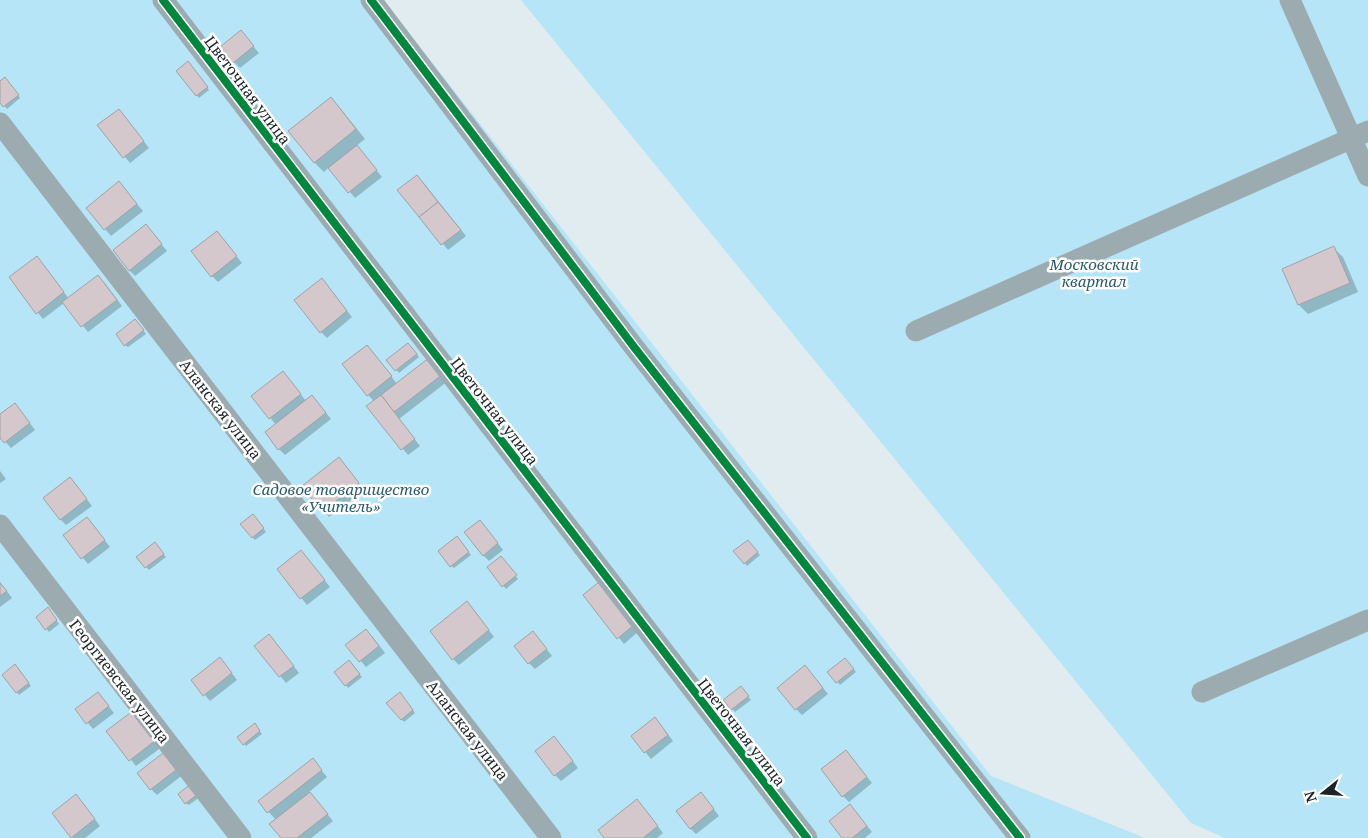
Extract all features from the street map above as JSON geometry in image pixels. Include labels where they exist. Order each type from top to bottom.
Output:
[{"type":"street","name":"Цветочная улица","points":[[163,0],[807,838]]},
{"type":"street","points":[[371,0],[634,347],[1020,838]]},
{"type":"street","points":[[1290,0],[1360,135],[1368,176]]},
{"type":"street","name":"Аланская улица","points":[[0,123],[551,838]]},
{"type":"street","points":[[916,331],[1360,135]]},
{"type":"street","name":"Георгиевская улица","points":[[0,524],[241,838]]},
{"type":"street","points":[[1202,692],[1368,620]]},
{"type":"green space","name":"Садовое товарищество «Учитель»","points":[[0,0],[383,0],[991,776],[1145,838],[0,838]]},
{"type":"green space","name":"Московский квартал","points":[[521,0],[1368,0],[1368,838],[1225,838],[1191,823]]},
{"type":"building","points":[[241,30],[254,46],[233,63],[220,47]]},
{"type":"building","points":[[188,61],[208,87],[196,96],[176,71]]},
{"type":"building","points":[[5,77],[19,95],[3,107],[0,103],[0,81]]},
{"type":"building","points":[[331,97],[356,129],[314,163],[288,131]]},
{"type":"building","points":[[119,109],[144,141],[123,158],[97,125]]},
{"type":"building","points":[[357,145],[377,170],[348,193],[328,168]]},
{"type":"building","points":[[417,175],[438,202],[419,217],[397,190]]},
{"type":"building","points":[[119,181],[137,204],[104,230],[86,208]]},
{"type":"building","points":[[438,202],[461,230],[441,245],[419,217]]},
{"type":"building","points":[[146,224],[162,244],[129,271],[113,250]]},
{"type":"building","points":[[217,231],[237,256],[211,277],[191,251]]},
{"type":"building","points":[[1334,246],[1350,283],[1298,305],[1282,269]]},
{"type":"building","points":[[37,256],[64,292],[36,314],[9,277]]},
{"type":"building","points":[[98,275],[117,300],[81,327],[62,302]]},
{"type":"building","points":[[322,278],[347,311],[320,333],[294,300]]},
{"type":"building","points":[[135,319],[144,330],[124,346],[116,334]]},
{"type":"building","points":[[408,343],[417,354],[395,371],[386,360]]},
{"type":"building","points":[[367,345],[392,376],[367,396],[342,364]]},
{"type":"building","points":[[430,357],[443,374],[394,412],[381,395]]},
{"type":"building","points":[[283,371],[301,394],[269,419],[251,396]]},
{"type":"building","points":[[312,395],[326,413],[278,450],[265,432]]},
{"type":"building","points":[[381,395],[415,439],[401,450],[366,406]]},
{"type":"building","points":[[15,403],[30,423],[4,443],[0,438],[0,414]]},
{"type":"building","points":[[339,457],[359,483],[322,512],[302,486]]},
{"type":"building","points":[[70,477],[87,499],[60,520],[43,498]]},
{"type":"building","points":[[253,514],[264,528],[252,538],[240,524]]},
{"type":"building","points":[[87,517],[105,540],[81,559],[63,535]]},
{"type":"building","points":[[480,520],[498,543],[483,556],[464,532]]},
{"type":"building","points":[[457,536],[469,552],[450,567],[438,551]]},
{"type":"building","points":[[748,540],[758,552],[744,564],[733,551]]},
{"type":"building","points":[[155,542],[164,554],[145,568],[136,557]]},
{"type":"building","points":[[301,550],[325,580],[300,599],[277,569]]},
{"type":"building","points":[[501,556],[517,575],[502,587],[487,567]]},
{"type":"building","points":[[600,581],[634,625],[617,639],[583,595]]},
{"type":"building","points":[[0,583],[7,591],[0,596]]},
{"type":"building","points":[[467,601],[489,630],[452,660],[430,631]]},
{"type":"building","points":[[48,607],[57,620],[45,630],[36,617]]},
{"type":"building","points":[[366,629],[379,646],[359,662],[345,645]]},
{"type":"building","points":[[533,631],[547,649],[528,664],[514,646]]},
{"type":"building","points":[[269,634],[294,666],[279,677],[254,646]]},
{"type":"building","points":[[220,657],[232,673],[203,696],[191,680]]},
{"type":"building","points":[[845,658],[854,669],[836,683],[827,672]]},
{"type":"building","points":[[349,660],[360,674],[345,686],[334,672]]},
{"type":"building","points":[[15,664],[29,683],[16,693],[2,675]]},
{"type":"building","points":[[805,665],[823,688],[795,710],[777,688]]},
{"type":"building","points":[[741,686],[749,696],[731,710],[723,700]]},
{"type":"building","points":[[98,692],[109,706],[86,724],[75,709]]},
{"type":"building","points":[[400,692],[413,710],[401,720],[386,703]]},
{"type":"building","points":[[134,710],[156,740],[129,761],[106,731]]},
{"type":"building","points":[[655,717],[668,735],[644,753],[631,736]]},
{"type":"building","points":[[255,723],[260,731],[243,745],[237,737]]},
{"type":"building","points":[[554,736],[573,761],[554,776],[535,751]]},
{"type":"building","points":[[167,750],[180,767],[150,790],[137,773]]},
{"type":"building","points":[[846,750],[867,777],[842,797],[821,769]]},
{"type":"building","points":[[313,758],[322,770],[267,813],[258,801]]},
{"type":"building","points":[[192,783],[199,793],[185,804],[178,794]]},
{"type":"building","points":[[310,792],[328,814],[297,838],[281,838],[269,824]]},
{"type":"building","points":[[701,792],[714,809],[690,829],[676,811]]},
{"type":"building","points":[[76,794],[95,819],[71,838],[52,813]]},
{"type":"building","points":[[637,799],[658,826],[643,838],[604,838],[598,830]]},
{"type":"building","points":[[850,804],[867,826],[852,838],[842,838],[829,821]]},
{"type":"cycle path","points":[[163,0],[807,838]]},
{"type":"cycle path","points":[[371,0],[634,347],[1020,838]]}]
